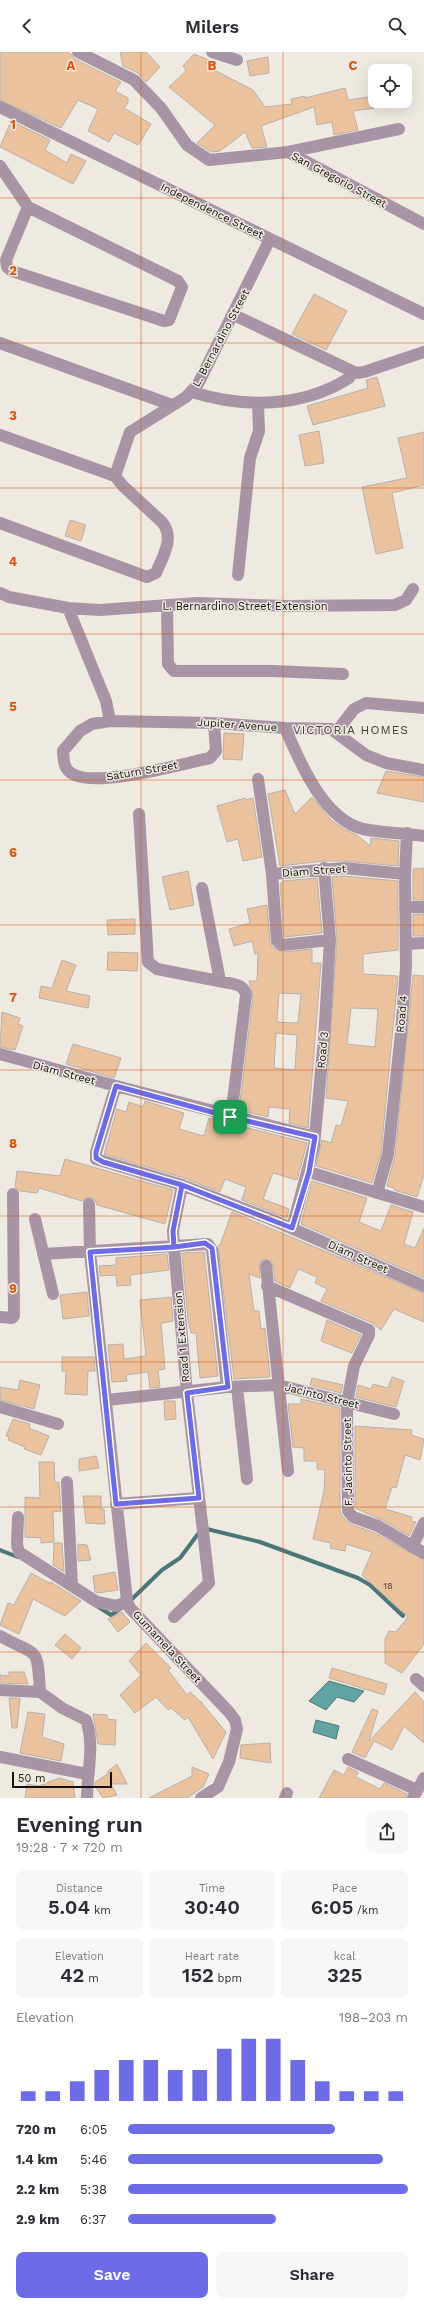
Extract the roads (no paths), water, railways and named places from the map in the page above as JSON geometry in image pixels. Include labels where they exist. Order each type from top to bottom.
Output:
[{"type":"street","name":"San Gregorio Street","points":[[78,52],[134,80],[161,108],[187,145],[209,160],[288,152],[424,224]]},
{"type":"street","points":[[212,52],[237,60]]},
{"type":"street","name":"Independence Street","points":[[1,112],[270,239],[424,314]]},
{"type":"street","points":[[288,152],[399,129]]},
{"type":"street","points":[[0,166],[28,207],[175,278],[181,283],[182,287],[171,317],[164,321],[6,268],[6,260],[28,207]]},
{"type":"street","name":"L. Bernardino Street","points":[[115,476],[130,432],[192,392],[234,316],[270,239]]},
{"type":"street","points":[[234,316],[356,373],[364,372],[424,352]]},
{"type":"street","points":[[0,343],[172,405]]},
{"type":"street","points":[[192,392],[218,400],[258,404],[298,398],[340,384],[349,378]]},
{"type":"street","points":[[238,575],[250,458],[259,431],[258,404]]},
{"type":"street","points":[[0,436],[115,476],[168,529],[169,540],[156,573],[147,577],[0,523]]},
{"type":"street","name":"L. Bernardino Street Extension","points":[[0,593],[9,597],[68,608],[100,610],[168,605],[395,604],[406,600],[413,589]]},
{"type":"street","points":[[168,605],[168,664],[174,671],[273,671],[343,674]]},
{"type":"street","points":[[68,608],[106,701],[110,721]]},
{"type":"street","points":[[424,708],[366,703],[354,709],[337,731],[353,747],[373,758],[386,763],[424,770]]},
{"type":"street","name":"Jupiter Avenue","points":[[110,721],[214,723],[285,728],[331,729],[337,731]]},
{"type":"street","name":"Saturn Street","points":[[110,721],[92,724],[80,731],[63,751],[64,765],[70,773],[82,778],[121,776],[210,758],[216,751],[214,723]]},
{"type":"street","points":[[285,728],[307,777],[318,794],[340,815],[353,825],[364,829],[424,836]]},
{"type":"street","name":"Diam Street","points":[[258,779],[272,874],[324,868],[363,869],[405,874]]},
{"type":"street","points":[[139,814],[148,962],[157,969],[240,985],[245,989],[246,995],[230,1117]]},
{"type":"street","name":"Road 4","points":[[377,1192],[388,1154],[394,1105],[406,967],[405,874],[408,833]]},
{"type":"street","name":"Road 3","points":[[292,1228],[309,1172],[315,1137],[328,987],[330,940],[324,868]]},
{"type":"street","points":[[272,874],[277,941],[279,944],[330,940]]},
{"type":"street","points":[[202,888],[220,981]]},
{"type":"street","points":[[405,907],[424,907]]},
{"type":"street","points":[[406,944],[424,943]]},
{"type":"street","name":"Diam Street","points":[[0,1054],[230,1117],[315,1137]]},
{"type":"street","name":"Diam Street","points":[[116,1086],[96,1152],[96,1158],[182,1185],[292,1228],[424,1286]]},
{"type":"street","points":[[309,1172],[424,1207]]},
{"type":"street","name":"Road 1 Extension","points":[[174,1617],[209,1584],[187,1393],[174,1247],[173,1231],[182,1185]]},
{"type":"street","points":[[0,1317],[12,1318],[14,1316],[13,1194]]},
{"type":"street","name":"Gumamela Street","points":[[89,1204],[90,1252],[107,1400],[116,1504],[127,1601],[130,1608],[235,1720],[237,1729],[229,1762],[218,1787],[201,1798]]},
{"type":"street","points":[[35,1219],[53,1294]]},
{"type":"street","points":[[43,1254],[174,1247],[205,1243],[212,1248],[247,1479]]},
{"type":"street","points":[[266,1266],[288,1471]]},
{"type":"street","name":"F. Jacinto Street","points":[[267,1286],[369,1330],[369,1335],[354,1366],[347,1403],[348,1511],[353,1518],[378,1526],[424,1553]]},
{"type":"street","name":"Jacinto Street","points":[[107,1400],[187,1393],[232,1387],[278,1385],[394,1414]]},
{"type":"street","points":[[0,1407],[58,1424]]},
{"type":"street","points":[[67,1482],[72,1586]]},
{"type":"street","points":[[116,1504],[199,1498]]},
{"type":"street","points":[[18,1517],[17,1545],[20,1552],[72,1586],[104,1604],[117,1606],[127,1601]]},
{"type":"street","points":[[412,1547],[424,1523]]},
{"type":"street","points":[[0,1636],[32,1651],[37,1656],[40,1692]]},
{"type":"street","points":[[0,1690],[40,1692],[62,1708],[86,1720],[91,1745],[87,1774],[87,1798]]},
{"type":"street","points":[[0,1757],[87,1774]]},
{"type":"street","points":[[348,1759],[415,1794],[424,1778]]},
{"type":"water","points":[[329,1681],[364,1691],[354,1702],[337,1697],[326,1710],[309,1701]]},
{"type":"water","points":[[316,1720],[339,1726],[336,1739],[313,1732]]},
{"type":"waterway","points":[[207,1529],[260,1542],[358,1578],[370,1585],[403,1616],[403,1607]]},
{"type":"waterway","points":[[132,1599],[162,1570],[180,1558],[198,1534]]},
{"type":"waterway","points":[[0,1550],[18,1557]]},
{"type":"waterway","points":[[97,1606],[111,1615],[120,1609]]},
{"type":"district","name":"VICTORIA HOMES","points":[[351,730]]}]
